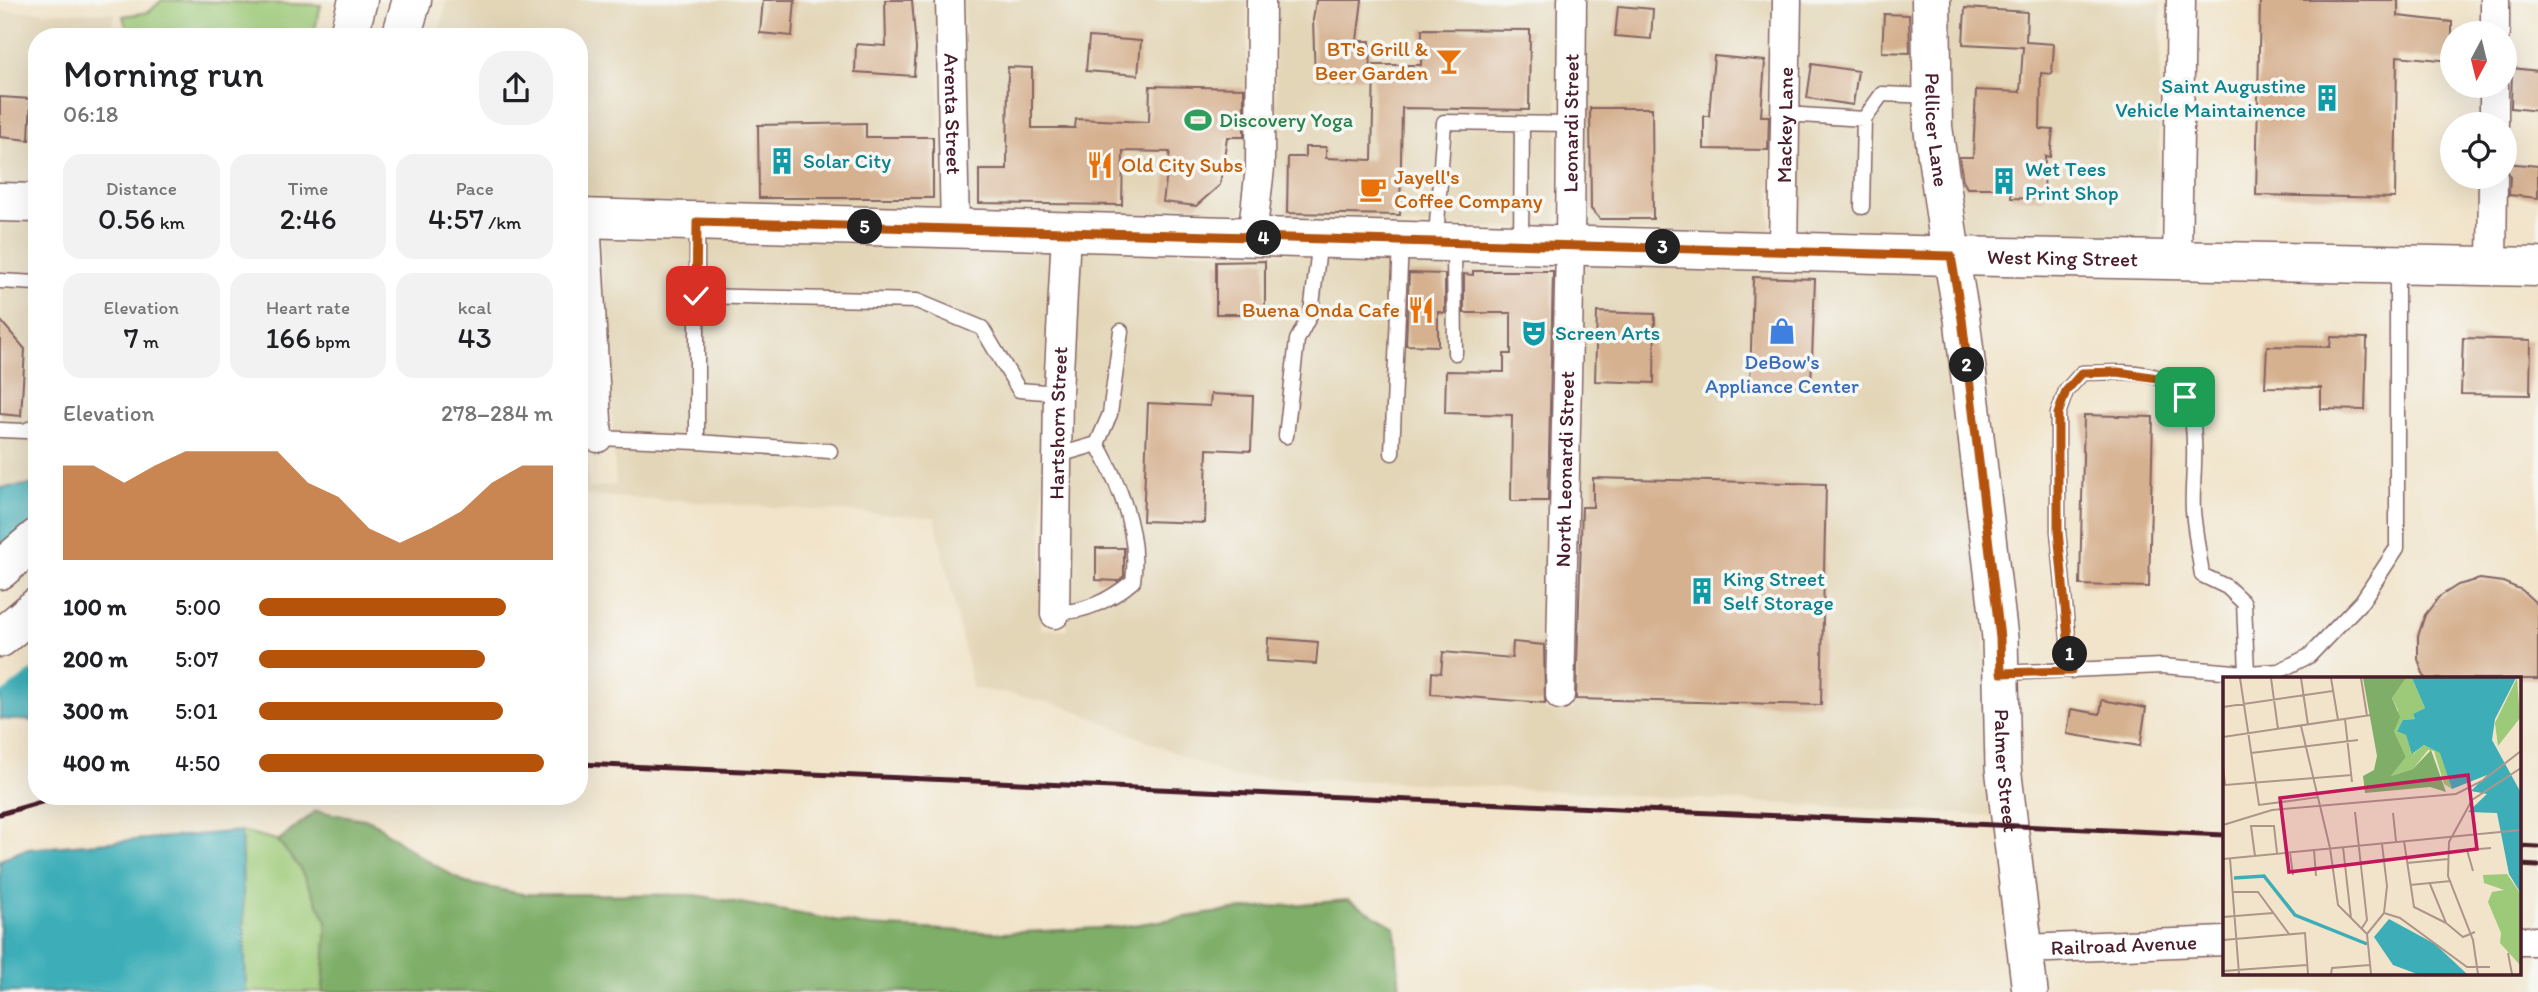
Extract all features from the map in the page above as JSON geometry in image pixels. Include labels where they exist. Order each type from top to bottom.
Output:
[{"type":"main road","points":[[404,28],[412,0]]},
{"type":"main road","name":"Pellicer Lane","points":[[1931,0],[1932,96],[1940,187],[1951,256]]},
{"type":"main road","points":[[0,202],[28,203]]},
{"type":"main road","name":"West King Street","points":[[588,218],[1951,256],[2538,267]]},
{"type":"main road","points":[[0,570],[28,546]]},
{"type":"main road","points":[[0,638],[28,615]]},
{"type":"street","name":"Arenta Street","points":[[950,0],[955,229]]},
{"type":"street","points":[[1252,237],[1261,140],[1261,0]]},
{"type":"street","name":"Leonardi Street","points":[[1570,245],[1572,0]]},
{"type":"street","name":"Mackey Lane","points":[[1783,251],[1787,0]]},
{"type":"street","points":[[2176,261],[2181,0]]},
{"type":"street","points":[[2495,0],[2495,21]]},
{"type":"street","points":[[2492,267],[2493,189]]},
{"type":"street","name":"Hartshorn Street","points":[[1055,612],[1058,393],[1066,232]]},
{"type":"street","name":"North Leonardi Street","points":[[1560,695],[1570,245]]},
{"type":"street","name":"Palmer Street","points":[[1951,256],[1962,319],[2000,638],[2003,767],[2029,992]]},
{"type":"street","points":[[588,348],[592,419]]},
{"type":"street","points":[[2520,942],[2538,941]]},
{"type":"street","name":"Railroad Avenue","points":[[2024,949],[2223,942]]},
{"type":"lane","points":[[1862,206],[1864,119],[1882,94],[1932,96]]},
{"type":"lane","points":[[1785,114],[1864,119]]},
{"type":"lane","points":[[1392,453],[1430,241],[1444,122],[1571,124]]},
{"type":"lane","points":[[1521,244],[1522,124]]},
{"type":"lane","points":[[697,222],[697,442]]},
{"type":"lane","points":[[1286,436],[1297,340],[1311,313],[1320,239]]},
{"type":"lane","points":[[1430,241],[1455,352]]},
{"type":"lane","points":[[2001,673],[2162,666],[2247,673],[2279,671],[2309,656],[2362,601],[2397,548],[2397,265]]},
{"type":"lane","points":[[0,281],[28,283]]},
{"type":"lane","points":[[696,296],[917,301],[982,328],[1019,390],[1058,393]]},
{"type":"lane","points":[[1059,455],[1097,444],[1111,414],[1121,331]]},
{"type":"lane","points":[[2071,671],[2058,531],[2058,414],[2066,391],[2082,373],[2118,372],[2164,379],[2185,397],[2196,446],[2193,509],[2202,575],[2227,587],[2244,603],[2247,673]]},
{"type":"lane","points":[[592,419],[697,442],[831,451]]},
{"type":"lane","points":[[0,430],[28,430]]},
{"type":"lane","points":[[1055,612],[1070,613],[1101,602],[1133,582],[1137,559],[1131,530],[1111,468],[1097,444]]},
{"type":"shaded area","points":[[448,0],[937,0],[941,213],[588,202],[588,28],[440,28]]},
{"type":"shaded area","points":[[964,0],[1247,0],[1247,167],[1241,222],[968,214]]},
{"type":"shaded area","points":[[1274,0],[1558,0],[1557,229],[1268,222],[1274,168],[1276,98]]},
{"type":"shaded area","points":[[1585,0],[1773,0],[1770,235],[1584,229]]},
{"type":"shaded area","points":[[1800,0],[1917,0],[1935,240],[1797,236]]},
{"type":"shaded area","points":[[1944,0],[2161,4],[2158,245],[1962,241],[1953,184]]},
{"type":"shaded area","points":[[0,11],[116,13],[112,21],[114,28],[28,28],[28,188],[0,187]]},
{"type":"shaded area","points":[[0,218],[28,219],[28,485],[0,488]]},
{"type":"shaded area","points":[[601,234],[1052,247],[1045,368],[1041,629],[1067,629],[1072,367],[1079,248],[1556,260],[1546,711],[1573,710],[1583,260],[1940,271],[1983,613],[1995,816],[1381,781],[1231,777],[1067,707],[1008,693],[973,689],[935,517],[588,496],[588,472],[589,488],[616,485]]},
{"type":"green space","points":[[162,0],[321,5],[315,28],[126,28],[123,16],[149,12]]},
{"type":"green space","points":[[316,811],[370,820],[416,854],[466,883],[523,894],[696,895],[867,926],[1004,933],[1119,927],[1234,910],[1348,900],[1395,927],[1400,992],[323,992],[327,921],[299,867],[278,841]]},
{"type":"green space","points":[[241,831],[280,841],[299,867],[327,921],[323,992],[246,992]]},
{"type":"water","points":[[28,485],[28,527],[0,551],[0,488]]},
{"type":"water","points":[[28,634],[28,721],[0,719],[0,657]]},
{"type":"water","points":[[241,831],[246,992],[0,992],[0,860],[26,849]]},
{"type":"pier","points":[[28,630],[28,673],[0,694],[0,653]]},
{"type":"building","points":[[763,0],[795,0],[792,36],[760,33]]},
{"type":"building","points":[[885,0],[912,0],[916,49],[914,76],[855,72],[856,44],[886,46]]},
{"type":"building","points":[[1316,0],[1362,0],[1357,41],[1370,41],[1371,77],[1315,79],[1313,20]]},
{"type":"building","name":"Saint Augustine Vehicle Maintainence","points":[[2260,0],[2398,0],[2398,16],[2443,21],[2440,21],[2440,60],[2397,56],[2395,198],[2256,195]]},
{"type":"building","points":[[1618,6],[1653,9],[1651,39],[1615,36]]},
{"type":"building","points":[[1965,8],[2027,12],[2026,42],[2054,44],[2052,74],[2041,73],[2040,129],[2053,130],[2050,157],[2045,156],[2044,199],[2011,198],[2011,188],[1967,188],[1963,181],[1959,157],[1973,157],[1976,90],[2020,92],[2023,47],[1963,44]]},
{"type":"building","points":[[1884,14],[1909,15],[1910,53],[1882,52]]},
{"type":"building","points":[[1422,29],[1530,30],[1529,110],[1402,108],[1400,215],[1287,213],[1288,157],[1305,157],[1305,147],[1326,147],[1326,158],[1372,160],[1374,65],[1421,65]]},
{"type":"building","points":[[1089,37],[1141,41],[1138,75],[1086,71]]},
{"type":"building","points":[[1714,56],[1765,61],[1761,116],[1769,116],[1768,150],[1704,149],[1704,116],[1709,116]]},
{"type":"building","points":[[1812,64],[1858,71],[1853,105],[1807,98]]},
{"type":"building","points":[[1008,67],[1032,68],[1032,128],[1075,128],[1076,119],[1149,122],[1150,86],[1244,88],[1244,137],[1227,137],[1220,185],[1196,206],[1163,202],[1170,152],[1123,151],[1122,205],[979,203],[979,170],[1007,170]]},
{"type":"building","points":[[2517,69],[2538,71],[2538,111],[2511,108],[2511,98],[2517,98]]},
{"type":"building","points":[[0,97],[28,99],[28,140],[0,137]]},
{"type":"building","points":[[1590,108],[1652,108],[1653,219],[1600,219],[1591,209]]},
{"type":"building","points":[[866,123],[866,137],[933,137],[933,198],[759,198],[758,125]]},
{"type":"building","points":[[2517,164],[2538,166],[2538,198],[2509,195],[2509,189],[2517,189]]},
{"type":"building","points":[[1265,261],[1265,314],[1216,314],[1216,262]]},
{"type":"building","points":[[1473,271],[1553,271],[1548,501],[1511,501],[1512,415],[1445,413],[1446,371],[1504,372],[1504,354],[1511,354],[1511,313],[1464,313],[1464,274],[1473,275]]},
{"type":"building","name":"Buena Onda Cafe","points":[[1409,273],[1445,274],[1445,313],[1438,312],[1438,346],[1406,345]]},
{"type":"building","name":"DeBow's Appliance Center","points":[[1753,277],[1815,279],[1811,386],[1750,384]]},
{"type":"building","points":[[1597,312],[1655,314],[1654,383],[1595,381]]},
{"type":"building","points":[[0,320],[25,349],[21,416],[0,414]]},
{"type":"building","points":[[2331,337],[2367,338],[2365,410],[2321,409],[2321,388],[2265,387],[2267,346],[2330,347]]},
{"type":"building","points":[[2463,338],[2531,340],[2530,395],[2461,394]]},
{"type":"building","points":[[1211,394],[1253,396],[1251,451],[1207,449],[1205,523],[1143,521],[1148,403],[1210,406]]},
{"type":"building","points":[[2084,415],[2153,417],[2149,587],[2080,585]]},
{"type":"building","name":"King Street Self Storage","points":[[1593,478],[1826,484],[1821,705],[1576,699],[1582,507],[1593,507]]},
{"type":"building","points":[[1096,548],[1124,548],[1124,576],[1118,581],[1096,580]]},
{"type":"building","points":[[2480,579],[2503,582],[2522,590],[2538,605],[2538,679],[2424,677],[2418,659],[2418,636],[2425,615],[2439,597],[2458,585]]},
{"type":"building","points":[[1268,638],[1318,642],[1316,664],[1267,661]]},
{"type":"building","points":[[1513,642],[1544,645],[1545,703],[1431,694],[1432,672],[1441,673],[1443,652],[1512,658]]},
{"type":"building","points":[[2102,700],[2146,708],[2140,746],[2067,734],[2071,709],[2100,714]]},
{"type":"railway","points":[[588,764],[2223,835]]},
{"type":"railway","points":[[0,814],[31,805]]},
{"type":"railway","points":[[2520,846],[2538,847]]},
{"type":"railway","points":[[2520,865],[2538,866]]},
{"type":"place","name":"BT's Grill & Beer Garden","points":[[1449,61]]},
{"type":"place","name":"Saint Augustine Vehicle Maintainence","points":[[2327,98]]},
{"type":"place","name":"Discovery Yoga","points":[[1198,120]]},
{"type":"place","name":"Solar City","points":[[782,161]]},
{"type":"place","name":"Old City Subs","points":[[1100,165]]},
{"type":"place","name":"Wet Tees Print Shop","points":[[2004,181]]},
{"type":"place","name":"Jayell's Coffee Company","points":[[1373,189]]},
{"type":"place","name":"Buena Onda Cafe","points":[[1421,310]]},
{"type":"place","name":"DeBow's Appliance Center","points":[[1782,331]]},
{"type":"place","name":"Screen Arts","points":[[1534,333]]},
{"type":"place","name":"King Street Self Storage","points":[[1702,591]]},
{"type":"route","points":[[696,296],[697,222],[1951,256],[1962,319],[2000,638],[2001,673],[2071,671],[2058,531],[2058,414],[2066,391],[2082,373],[2118,372],[2164,379],[2185,397]]}]
